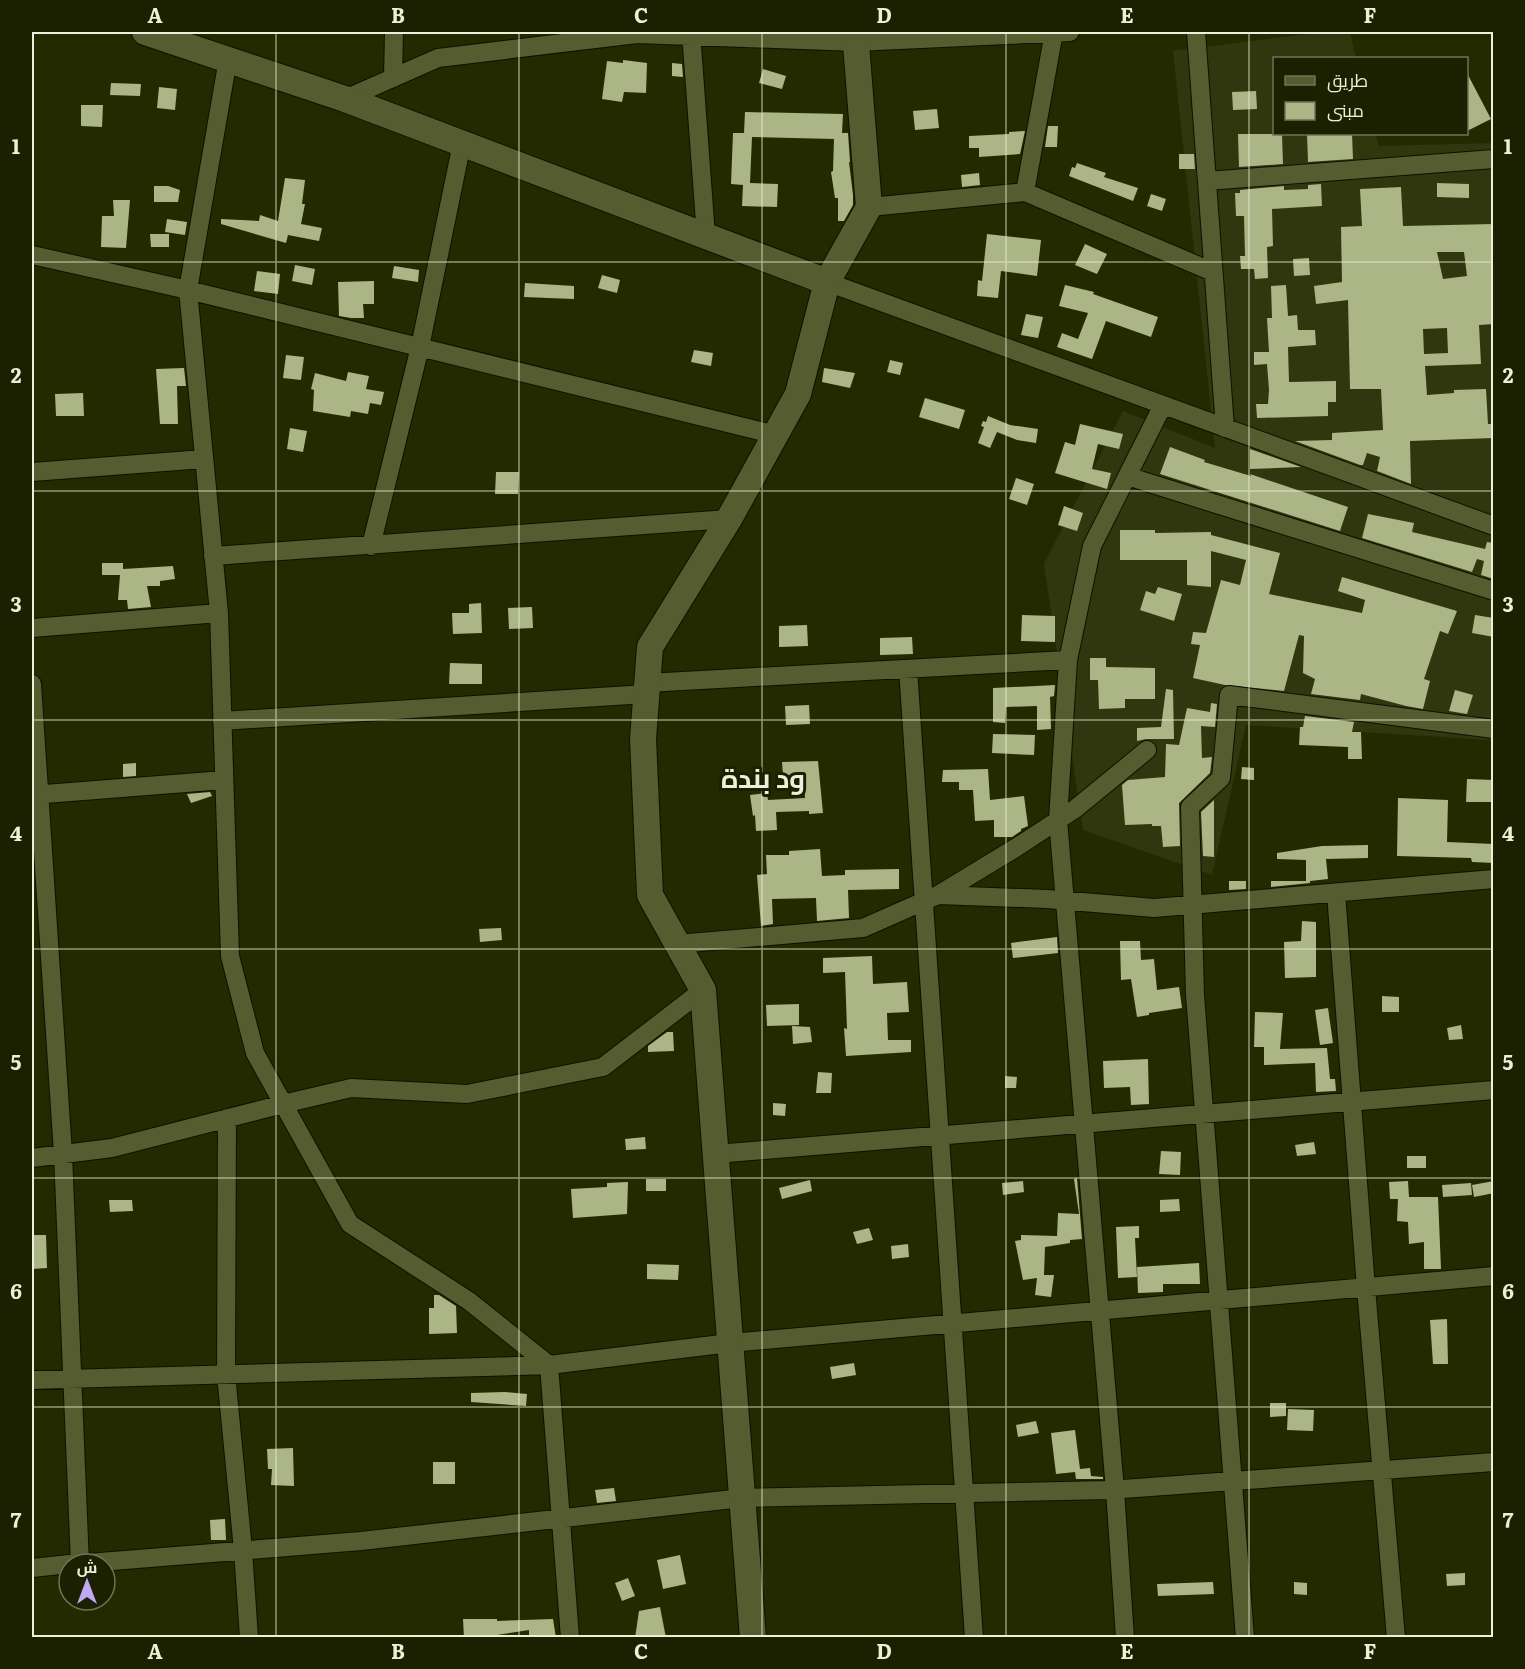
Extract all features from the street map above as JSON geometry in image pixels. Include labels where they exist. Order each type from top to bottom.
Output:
[{"type":"street","points":[[145,32],[345,99],[827,282],[1494,526]]},
{"type":"street","points":[[393,78],[394,32]]},
{"type":"street","points":[[1025,192],[1054,32]]},
{"type":"street","points":[[345,99],[438,58],[637,34],[856,37],[1071,32]]},
{"type":"street","points":[[1196,32],[1225,428]]},
{"type":"street","points":[[691,34],[706,236]]},
{"type":"street","points":[[753,1638],[703,990],[650,896],[643,739],[650,647],[729,519],[798,394],[827,282],[869,207],[856,37]]},
{"type":"street","points":[[228,59],[188,290],[219,613],[230,956],[255,1053],[350,1224],[469,1301],[549,1365],[570,1638]]},
{"type":"street","points":[[371,546],[420,347],[462,143]]},
{"type":"street","points":[[1207,181],[1494,159]]},
{"type":"street","points":[[869,207],[1025,192],[1213,272]]},
{"type":"street","points":[[32,255],[188,290],[776,435]]},
{"type":"street","points":[[1125,1638],[1115,1490],[1058,820],[1068,660],[1092,546],[1163,405]]},
{"type":"street","points":[[32,472],[204,459]]},
{"type":"street","points":[[1127,477],[1494,591]]},
{"type":"street","points":[[213,556],[729,519]]},
{"type":"street","points":[[32,628],[219,613]]},
{"type":"street","points":[[222,721],[909,669],[1068,660]]},
{"type":"street","points":[[909,669],[931,898],[940,1135],[974,1638]]},
{"type":"street","points":[[32,684],[35,795],[63,1154],[79,1552]]},
{"type":"street","points":[[1245,1638],[1195,995],[1190,807],[1221,778],[1229,695],[1494,729]]},
{"type":"street","points":[[677,944],[863,928],[931,898],[1076,809],[1147,750]]},
{"type":"street","points":[[35,795],[224,780]]},
{"type":"street","points":[[931,898],[1065,901],[1154,908],[1494,879]]},
{"type":"street","points":[[1336,893],[1366,1288],[1396,1638]]},
{"type":"street","points":[[32,1158],[112,1148],[351,1089],[467,1094],[603,1067],[703,990]]},
{"type":"street","points":[[716,1154],[1494,1090]]},
{"type":"street","points":[[227,1118],[226,1374],[249,1638]]},
{"type":"street","points":[[32,1380],[549,1365],[730,1343],[1494,1276]]},
{"type":"street","points":[[117,1561],[361,1541],[742,1498],[1115,1490],[1494,1462]]},
{"type":"street","points":[[32,1568],[57,1565]]},
{"type":"shaded area","points":[[1323,32],[1350,32],[1356,57],[1273,57],[1273,135],[1375,135],[1379,146],[1493,143],[1493,740],[1246,725],[1212,875],[1083,830],[1044,564],[1123,411],[1215,448],[1173,51]]},
{"type":"building","points":[[623,60],[647,63],[646,93],[624,92],[622,102],[602,99],[607,61],[623,63]]},
{"type":"building","points":[[672,63],[682,64],[683,77],[672,76]]},
{"type":"building","points":[[763,69],[786,76],[782,89],[759,83]]},
{"type":"building","points":[[1468,75],[1491,119],[1468,130]]},
{"type":"building","points":[[111,83],[141,84],[140,96],[110,95]]},
{"type":"building","points":[[159,87],[177,89],[175,110],[157,108]]},
{"type":"building","points":[[1256,91],[1257,109],[1233,110],[1232,92]]},
{"type":"building","points":[[81,105],[103,105],[102,127],[81,126]]},
{"type":"building","points":[[937,109],[939,128],[915,130],[913,111]]},
{"type":"building","points":[[745,112],[843,114],[842,133],[848,133],[853,195],[853,205],[844,221],[838,221],[838,198],[835,198],[831,172],[833,171],[834,139],[752,137],[750,183],[778,184],[777,207],[742,206],[743,185],[731,184],[733,133],[744,133]]},
{"type":"building","points":[[1048,126],[1058,126],[1057,147],[1045,147]]},
{"type":"building","points":[[1025,131],[1020,154],[979,157],[979,148],[969,148],[969,136]]},
{"type":"building","points":[[1238,134],[1282,135],[1283,164],[1239,167]]},
{"type":"building","points":[[1307,135],[1352,135],[1353,159],[1308,162]]},
{"type":"building","points":[[1179,154],[1194,154],[1195,169],[1179,169]]},
{"type":"building","points":[[1077,163],[1106,173],[1104,177],[1138,188],[1133,201],[1069,176],[1072,167],[1075,168]]},
{"type":"building","points":[[979,173],[980,185],[962,187],[961,175]]},
{"type":"building","points":[[285,178],[305,180],[302,204],[305,204],[301,224],[322,228],[319,241],[288,235],[286,243],[221,224],[221,219],[259,221],[260,215],[278,221]]},
{"type":"building","points":[[1437,183],[1469,184],[1469,198],[1437,197]]},
{"type":"building","points":[[1321,184],[1322,206],[1272,209],[1273,246],[1267,247],[1268,278],[1255,279],[1254,269],[1241,269],[1240,256],[1245,256],[1244,216],[1236,216],[1235,193],[1240,193],[1240,190],[1284,186],[1284,190],[1308,189],[1308,185]]},
{"type":"building","points":[[154,186],[168,186],[180,190],[178,202],[154,202]]},
{"type":"building","points":[[1401,187],[1403,226],[1494,224],[1494,244],[1492,244],[1494,324],[1479,325],[1481,364],[1425,366],[1427,395],[1454,393],[1454,390],[1486,389],[1488,424],[1494,424],[1494,438],[1410,441],[1411,484],[1377,471],[1380,457],[1367,453],[1363,465],[1360,465],[1295,441],[1332,440],[1332,433],[1383,430],[1381,389],[1350,389],[1348,300],[1316,304],[1314,286],[1342,282],[1341,227],[1362,226],[1360,189]],"holes":[[[1437,252],[1464,252],[1467,276],[1443,279]],[[1447,328],[1448,353],[1424,354],[1423,329]]]},
{"type":"building","points":[[1151,194],[1166,199],[1162,211],[1147,206]]},
{"type":"building","points":[[113,200],[130,200],[126,248],[101,247],[102,216],[114,216]]},
{"type":"building","points":[[167,219],[187,222],[185,235],[165,232]]},
{"type":"building","points":[[150,234],[169,234],[169,247],[151,247]]},
{"type":"building","points":[[987,234],[1041,240],[1037,276],[1001,271],[998,298],[977,296],[978,280],[982,281]]},
{"type":"building","points":[[1085,244],[1107,254],[1097,274],[1075,265]]},
{"type":"building","points":[[1309,258],[1310,275],[1294,276],[1293,259]]},
{"type":"building","points":[[295,265],[315,269],[312,285],[292,281]]},
{"type":"building","points":[[394,266],[419,270],[418,282],[392,278]]},
{"type":"building","points":[[257,271],[280,274],[278,294],[254,291]]},
{"type":"building","points":[[602,275],[620,280],[617,293],[598,288]]},
{"type":"building","points":[[374,281],[374,304],[363,304],[364,318],[339,316],[338,282]]},
{"type":"building","points":[[525,283],[574,286],[574,299],[524,297]]},
{"type":"building","points":[[1065,285],[1094,292],[1093,294],[1158,317],[1151,337],[1106,321],[1092,359],[1057,347],[1062,333],[1078,339],[1088,313],[1059,306]]},
{"type":"building","points":[[1286,285],[1288,316],[1297,315],[1298,330],[1315,330],[1316,345],[1288,347],[1289,382],[1336,381],[1336,402],[1328,402],[1328,416],[1257,418],[1256,404],[1268,404],[1269,390],[1267,364],[1254,365],[1254,352],[1269,352],[1267,318],[1272,318],[1271,286]]},
{"type":"building","points":[[1026,314],[1043,317],[1038,338],[1021,335]]},
{"type":"building","points":[[694,350],[713,353],[711,366],[691,362]]},
{"type":"building","points":[[286,355],[304,357],[301,380],[283,378]]},
{"type":"building","points":[[890,360],[903,363],[900,375],[887,372]]},
{"type":"building","points":[[184,368],[186,386],[177,386],[178,424],[160,424],[156,369]]},
{"type":"building","points":[[824,368],[855,373],[850,388],[822,382]]},
{"type":"building","points":[[348,372],[369,376],[366,389],[384,392],[381,405],[370,403],[368,414],[351,411],[350,417],[313,411],[314,390],[311,389],[315,373],[346,381]]},
{"type":"building","points":[[83,393],[84,416],[56,416],[55,394]]},
{"type":"building","points":[[925,398],[965,410],[959,429],[919,417]]},
{"type":"building","points":[[988,416],[1010,425],[1038,429],[1036,443],[1017,440],[997,432],[990,448],[978,443],[984,427],[981,426],[983,421],[986,422]]},
{"type":"building","points":[[1080,424],[1123,434],[1119,449],[1098,444],[1092,469],[1111,473],[1107,489],[1055,473],[1065,442],[1075,445]]},
{"type":"building","points":[[290,428],[307,431],[303,452],[287,449]]},
{"type":"building","points":[[1170,447],[1205,460],[1204,462],[1251,476],[1250,474],[1348,507],[1340,531],[1160,474]]},
{"type":"building","points":[[1250,449],[1301,467],[1250,469]]},
{"type":"building","points":[[496,472],[519,472],[518,494],[495,494]]},
{"type":"building","points":[[1016,478],[1034,484],[1027,505],[1009,499]]},
{"type":"building","points":[[1064,506],[1083,513],[1077,531],[1058,525]]},
{"type":"building","points":[[1368,514],[1414,523],[1412,532],[1485,549],[1487,542],[1494,543],[1494,579],[1481,575],[1484,561],[1477,559],[1472,572],[1362,538]]},
{"type":"building","points":[[1120,530],[1155,530],[1155,533],[1211,532],[1211,535],[1280,553],[1269,594],[1362,613],[1365,600],[1338,591],[1342,577],[1457,611],[1448,634],[1440,631],[1424,679],[1430,681],[1423,709],[1361,694],[1360,700],[1311,694],[1315,679],[1303,673],[1304,636],[1299,635],[1284,691],[1225,685],[1193,678],[1200,645],[1191,644],[1193,632],[1206,633],[1221,580],[1240,585],[1246,560],[1211,551],[1211,587],[1187,585],[1187,560],[1120,560]]},
{"type":"building","points":[[102,563],[123,563],[123,569],[173,566],[175,579],[160,581],[160,586],[147,586],[151,607],[128,609],[127,600],[118,600],[120,575],[102,575]]},
{"type":"building","points":[[1158,587],[1182,594],[1174,621],[1140,610],[1146,591],[1155,594]]},
{"type":"building","points":[[481,603],[482,633],[453,634],[452,613],[469,613],[469,604]]},
{"type":"building","points":[[532,607],[533,628],[509,629],[508,608]]},
{"type":"building","points":[[1022,615],[1055,616],[1055,642],[1021,641]]},
{"type":"building","points":[[1475,615],[1494,618],[1494,637],[1472,633]]},
{"type":"building","points":[[807,625],[808,646],[779,647],[779,626]]},
{"type":"building","points":[[912,637],[913,654],[880,655],[880,638]]},
{"type":"building","points":[[1090,658],[1106,658],[1106,667],[1155,668],[1155,699],[1125,699],[1125,708],[1099,709],[1098,680],[1090,680]]},
{"type":"building","points":[[450,663],[482,664],[482,684],[449,684]]},
{"type":"building","points":[[1055,685],[1054,696],[1050,697],[1051,729],[1037,730],[1037,706],[1006,707],[1005,723],[993,722],[993,688]]},
{"type":"building","points":[[1166,689],[1173,690],[1174,739],[1137,741],[1137,728],[1161,727]]},
{"type":"building","points":[[1455,690],[1473,695],[1467,714],[1449,711]]},
{"type":"building","points":[[1211,703],[1217,704],[1215,727],[1201,726],[1202,758],[1212,757],[1210,773],[1179,803],[1180,846],[1163,847],[1161,826],[1125,825],[1122,785],[1128,780],[1165,777],[1166,744],[1179,745],[1187,708],[1210,712]]},
{"type":"building","points":[[809,705],[810,724],[786,725],[785,706]]},
{"type":"building","points":[[1305,716],[1354,722],[1352,732],[1361,732],[1362,759],[1348,759],[1348,747],[1299,745],[1300,727],[1303,727]]},
{"type":"building","points":[[993,734],[1035,735],[1034,755],[992,753]]},
{"type":"building","points":[[818,761],[823,813],[776,812],[777,830],[756,831],[750,795],[767,793],[768,800],[805,798],[804,775],[783,775],[782,762]]},
{"type":"building","points":[[136,763],[136,776],[123,777],[123,764]]},
{"type":"building","points":[[1242,767],[1254,768],[1254,780],[1241,779]]},
{"type":"building","points":[[988,769],[990,800],[1024,796],[1028,826],[1012,837],[994,837],[994,820],[975,821],[973,790],[959,790],[959,782],[942,782],[943,770]]},
{"type":"building","points":[[1467,779],[1494,780],[1494,802],[1466,802]]},
{"type":"building","points":[[210,792],[212,796],[191,803],[187,794]]},
{"type":"building","points":[[1398,798],[1448,800],[1447,842],[1494,844],[1494,863],[1472,862],[1471,858],[1397,856]]},
{"type":"building","points":[[1214,800],[1214,857],[1203,856],[1201,812]]},
{"type":"building","points":[[1368,845],[1368,858],[1326,859],[1328,879],[1271,887],[1271,881],[1306,881],[1306,860],[1277,859],[1277,853],[1322,846]]},
{"type":"building","points":[[820,849],[822,876],[845,875],[845,870],[899,869],[899,889],[848,890],[849,918],[817,921],[816,898],[772,899],[773,924],[761,926],[757,875],[767,874],[766,855],[789,855],[789,851]]},
{"type":"building","points":[[1229,881],[1246,881],[1246,889],[1229,890]]},
{"type":"building","points":[[1302,921],[1316,922],[1316,977],[1285,978],[1284,942],[1301,941]]},
{"type":"building","points":[[501,928],[502,940],[480,942],[479,929]]},
{"type":"building","points":[[1057,937],[1058,953],[1013,958],[1011,943]]},
{"type":"building","points":[[1120,941],[1140,941],[1141,960],[1154,959],[1157,990],[1179,987],[1182,1008],[1137,1017],[1131,979],[1121,980]]},
{"type":"building","points":[[872,956],[873,984],[907,982],[909,1012],[887,1013],[888,1040],[911,1040],[911,1052],[846,1056],[845,972],[823,973],[823,958]]},
{"type":"building","points":[[1382,996],[1399,997],[1399,1012],[1382,1012]]},
{"type":"building","points":[[799,1004],[799,1025],[767,1026],[766,1005]]},
{"type":"building","points":[[1328,1008],[1333,1043],[1320,1045],[1315,1010]]},
{"type":"building","points":[[1255,1012],[1283,1013],[1280,1049],[1327,1048],[1330,1079],[1335,1079],[1336,1091],[1316,1092],[1315,1063],[1264,1065],[1264,1047],[1254,1047]]},
{"type":"building","points":[[1461,1025],[1463,1039],[1449,1040],[1447,1028]]},
{"type":"building","points":[[792,1026],[810,1027],[812,1042],[793,1044]]},
{"type":"building","points":[[667,1032],[673,1032],[674,1051],[648,1052],[648,1046]]},
{"type":"building","points":[[1148,1059],[1149,1104],[1131,1105],[1130,1087],[1104,1088],[1103,1061]]},
{"type":"building","points":[[818,1072],[832,1073],[831,1093],[816,1093]]},
{"type":"building","points":[[1005,1076],[1017,1077],[1016,1088],[1005,1088]]},
{"type":"building","points":[[773,1103],[786,1104],[785,1116],[773,1115]]},
{"type":"building","points":[[645,1137],[646,1149],[626,1150],[625,1139]]},
{"type":"building","points":[[1314,1142],[1316,1154],[1297,1156],[1295,1145]]},
{"type":"building","points":[[1161,1151],[1181,1152],[1180,1175],[1159,1174]]},
{"type":"building","points":[[1407,1156],[1426,1156],[1426,1168],[1407,1168]]},
{"type":"building","points":[[1077,1178],[1082,1239],[1045,1247],[1044,1275],[1054,1275],[1051,1297],[1035,1295],[1037,1278],[1023,1280],[1015,1241],[1021,1240],[1021,1235],[1057,1236],[1058,1213],[1079,1214],[1074,1179]]},
{"type":"building","points":[[646,1179],[666,1179],[666,1191],[646,1191]]},
{"type":"building","points":[[810,1180],[812,1191],[782,1199],[779,1188]]},
{"type":"building","points":[[1023,1181],[1024,1192],[1003,1195],[1002,1183]]},
{"type":"building","points":[[1408,1181],[1409,1197],[1438,1197],[1441,1269],[1424,1269],[1424,1242],[1409,1244],[1408,1222],[1397,1221],[1398,1199],[1390,1199],[1389,1182]]},
{"type":"building","points":[[1494,1181],[1494,1193],[1474,1197],[1472,1185]]},
{"type":"building","points":[[628,1182],[627,1214],[573,1218],[571,1189],[607,1187],[607,1183]]},
{"type":"building","points":[[1471,1183],[1472,1195],[1443,1197],[1442,1185]]},
{"type":"building","points":[[1179,1199],[1180,1211],[1160,1212],[1160,1200]]},
{"type":"building","points":[[109,1200],[132,1200],[133,1211],[110,1212]]},
{"type":"building","points":[[1139,1226],[1139,1238],[1135,1238],[1137,1277],[1118,1278],[1116,1227]]},
{"type":"building","points":[[869,1228],[873,1240],[857,1244],[853,1232]]},
{"type":"building","points":[[32,1235],[46,1235],[47,1268],[32,1269]]},
{"type":"building","points":[[908,1244],[909,1257],[892,1259],[891,1246]]},
{"type":"building","points":[[1199,1263],[1200,1284],[1163,1284],[1163,1292],[1138,1293],[1137,1267]]},
{"type":"building","points":[[647,1264],[679,1265],[678,1280],[647,1279]]},
{"type":"building","points":[[434,1295],[439,1295],[456,1306],[457,1333],[429,1334],[429,1308],[434,1308]]},
{"type":"building","points":[[1447,1319],[1448,1364],[1433,1364],[1430,1320]]},
{"type":"building","points":[[854,1363],[856,1375],[832,1379],[830,1367]]},
{"type":"building","points":[[471,1393],[527,1394],[526,1406],[471,1402]]},
{"type":"building","points":[[1270,1403],[1286,1403],[1286,1416],[1270,1417]]},
{"type":"building","points":[[1288,1409],[1314,1410],[1313,1431],[1287,1430]]},
{"type":"building","points":[[1036,1421],[1039,1433],[1018,1437],[1016,1425]]},
{"type":"building","points":[[1075,1430],[1080,1469],[1090,1468],[1091,1476],[1103,1477],[1103,1479],[1076,1479],[1075,1472],[1056,1474],[1051,1433]]},
{"type":"building","points":[[293,1448],[294,1486],[271,1485],[272,1469],[268,1469],[267,1449]]},
{"type":"building","points":[[433,1462],[455,1462],[455,1484],[433,1484]]},
{"type":"building","points":[[614,1488],[616,1501],[597,1503],[595,1490]]},
{"type":"building","points":[[225,1519],[226,1540],[211,1540],[210,1520]]},
{"type":"building","points":[[680,1555],[686,1584],[663,1589],[657,1560]]},
{"type":"building","points":[[1465,1573],[1465,1585],[1447,1586],[1446,1574]]},
{"type":"building","points":[[628,1578],[635,1596],[622,1601],[615,1583]]},
{"type":"building","points":[[1213,1582],[1214,1594],[1158,1596],[1157,1584]]},
{"type":"building","points":[[1294,1582],[1307,1583],[1307,1595],[1294,1594]]},
{"type":"building","points":[[660,1607],[666,1638],[635,1638],[639,1611]]},
{"type":"building","points":[[463,1619],[497,1619],[497,1621],[553,1619],[556,1638],[529,1638],[529,1630],[497,1635],[498,1638],[464,1638]]},
{"type":"district","name":"ود بندة","points":[[763,776]]}]
